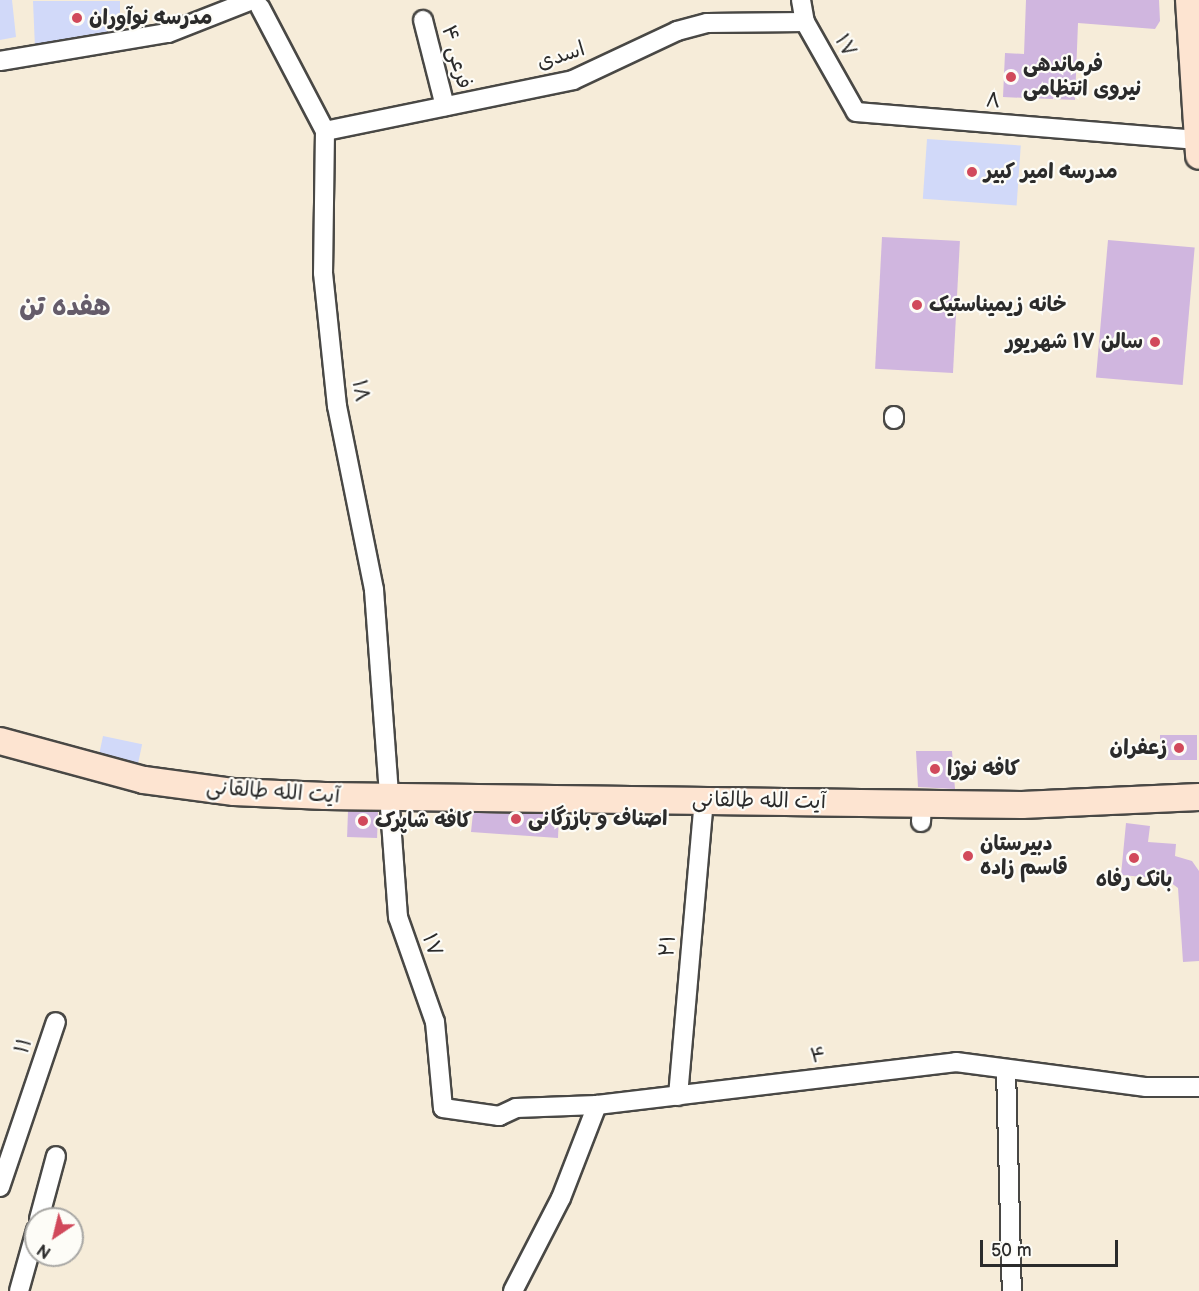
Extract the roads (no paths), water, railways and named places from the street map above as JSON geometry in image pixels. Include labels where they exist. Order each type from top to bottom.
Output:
[{"type":"main road","points":[[1190,0],[1198,148]]},
{"type":"main road","name":"آیت الله طالقانی","points":[[0,741],[144,780],[234,792],[383,801],[704,801],[921,813],[1022,805],[1199,797]]},
{"type":"street","name":"۱۷","points":[[801,0],[805,22],[856,112]]},
{"type":"street","points":[[0,61],[79,45],[168,33],[256,3]]},
{"type":"street","name":"۱۸","points":[[256,3],[325,131],[323,273],[337,406],[374,590],[383,801]]},
{"type":"street","name":"فرعی ۴","points":[[423,20],[445,106]]},
{"type":"street","name":"اسدی","points":[[325,131],[573,80],[677,31],[707,23],[805,22]]},
{"type":"street","name":"۸","points":[[856,112],[976,131],[1198,148]]},
{"type":"street","name":"۱۷","points":[[383,801],[398,917],[435,1022],[443,1107]]},
{"type":"street","name":"۲۱","points":[[678,1096],[704,801]]},
{"type":"street","name":"۱۱","points":[[0,1187],[56,1022]]},
{"type":"street","name":"۴","points":[[443,1107],[499,1116],[516,1108],[597,1105],[956,1062],[1146,1087],[1199,1087]]},
{"type":"street","points":[[1006,1069],[1012,1291]]},
{"type":"street","points":[[513,1291],[561,1198],[597,1105]]},
{"type":"street","points":[[42,1207],[56,1156]]},
{"type":"street","points":[[20,1291],[26,1267]]},
{"type":"place","name":"مدرسه نوآوران","points":[[77,18]]},
{"type":"place","name":"فرماندهی نیروی انتظامی","points":[[1011,77]]},
{"type":"place","name":"مدرسه امیر کبیر","points":[[972,172]]},
{"type":"place","name":"خانه زیمیناستیک","points":[[917,305]]},
{"type":"place","name":"سالن ۱۷ شهریور","points":[[1155,342]]},
{"type":"place","name":"زعفران","points":[[1179,748]]},
{"type":"place","name":"کافه نوژا","points":[[935,769]]},
{"type":"place","name":"اصناف و بازرگانی","points":[[516,819]]},
{"type":"place","name":"کافه شاپرک","points":[[363,821]]},
{"type":"place","name":"دبیرستان قاسم زاده","points":[[968,856]]},
{"type":"place","name":"بانک رفاه","points":[[1134,858]]},
{"type":"district","name":"هفده تن","points":[[65,308]]}]
